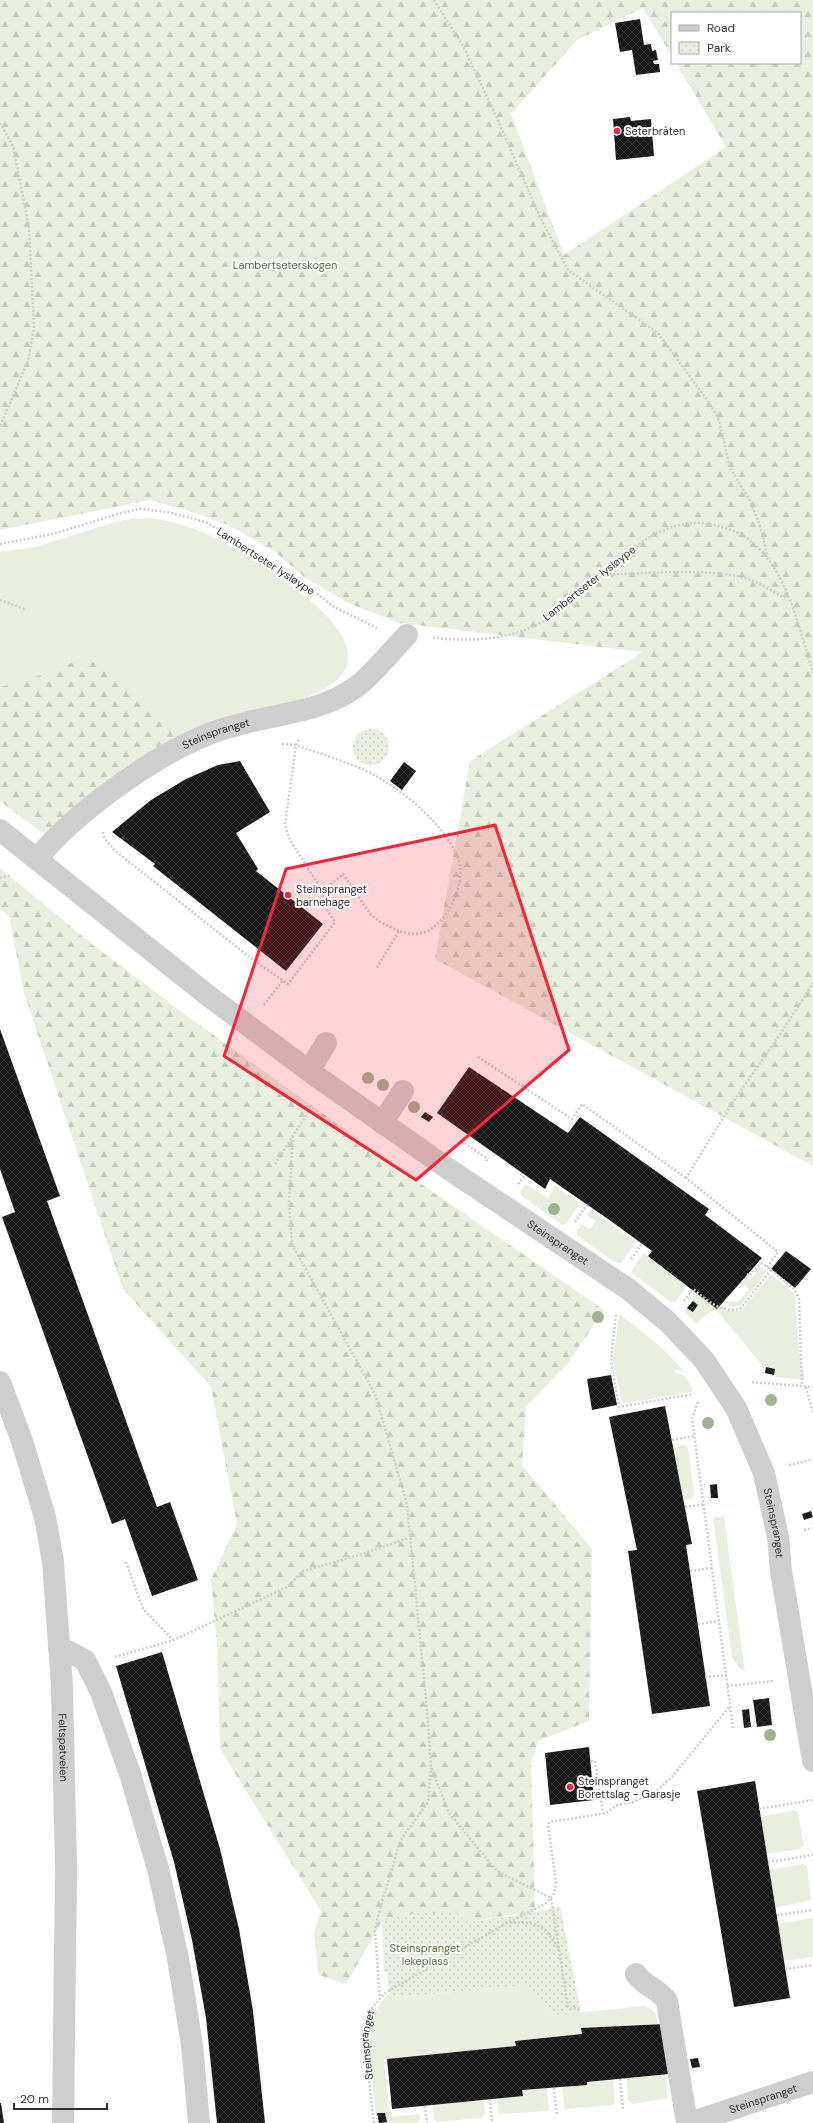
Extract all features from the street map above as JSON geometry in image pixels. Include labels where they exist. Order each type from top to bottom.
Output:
[{"type":"street","name":"Steinspranget","points":[[37,859],[48,845],[78,818],[127,780],[168,754],[205,735],[246,723],[312,708],[331,701],[357,687],[407,635]]},
{"type":"street","name":"Steinspranget","points":[[0,830],[206,994],[308,1071],[382,1123],[628,1289],[668,1322],[704,1360],[718,1378],[736,1408],[764,1473],[778,1536],[781,1571],[813,1761]]},
{"type":"street","points":[[308,1071],[326,1043]]},
{"type":"street","points":[[382,1123],[403,1091]]},
{"type":"street","name":"Feltspatveien","points":[[0,1382],[22,1441],[45,1517],[53,1562],[62,1686],[66,1869],[63,2123]]},
{"type":"street","points":[[59,1647],[85,1660],[93,1679],[101,1692],[121,1745],[158,1869],[178,1958],[192,2045],[199,2123]]},
{"type":"street","points":[[636,1974],[642,1983],[657,1991],[667,2001],[689,2123]]},
{"type":"street","name":"Steinspranget","points":[[689,2123],[813,2082]]},
{"type":"path","points":[[434,0],[462,44],[496,116],[540,217],[568,270],[658,333],[710,404],[719,420],[730,468],[749,499],[758,520],[767,556]]},
{"type":"path","points":[[0,123],[13,146],[29,228],[34,328],[28,361],[0,426]]},
{"type":"path","name":"Lambertseter lysløype","points":[[0,544],[53,534],[121,513],[140,510],[168,512],[205,522],[236,538],[306,585],[334,607],[378,628],[407,635],[472,641],[515,634],[536,625],[555,613],[633,548],[651,536],[671,526],[704,523],[734,531],[752,542],[767,556],[796,616],[813,673]]},
{"type":"path","points":[[601,575],[671,572],[733,576],[752,581],[789,600]]},
{"type":"path","points":[[0,600],[25,609]]},
{"type":"path","points":[[102,828],[104,839],[114,850],[252,959],[288,984],[335,922],[322,902],[323,892],[290,840],[285,825],[296,745],[312,708]]},
{"type":"path","points":[[277,744],[296,745],[375,775],[401,792],[434,823],[448,840],[460,865],[453,900],[445,916],[430,930],[418,934],[399,931],[380,922],[371,915],[343,874],[323,892]]},
{"type":"path","points":[[376,969],[399,931]]},
{"type":"path","points":[[260,1010],[283,980]]},
{"type":"path","points":[[686,1178],[731,1106],[813,983]]},
{"type":"path","points":[[478,1057],[572,1119],[582,1104],[686,1178],[778,1252],[767,1267]]},
{"type":"path","points":[[275,1164],[311,1108]]},
{"type":"path","points":[[463,1142],[468,1135]]},
{"type":"path","points":[[293,1136],[289,1201],[292,1244],[375,1394],[407,1504],[431,1767],[428,1802],[400,1842],[378,1916],[375,1931],[380,2000]]},
{"type":"path","points":[[747,1274],[749,1276],[760,1262],[795,1290],[799,1299],[804,1386],[813,1413]]},
{"type":"path","points":[[693,1289],[716,1307],[739,1309],[745,1304],[771,1270]]},
{"type":"path","points":[[616,1310],[611,1361],[619,1407],[695,1394]]},
{"type":"path","points":[[718,1378],[695,1408],[692,1418],[733,1728]]},
{"type":"path","points":[[748,1384],[754,1382],[813,1387]]},
{"type":"path","points":[[672,1440],[695,1436]]},
{"type":"path","points":[[685,1507],[704,1504]]},
{"type":"path","points":[[93,1679],[117,1655],[174,1640],[287,1587],[303,1571],[359,1555],[409,1538]]},
{"type":"path","points":[[126,1562],[143,1609],[174,1640]]},
{"type":"path","points":[[690,1571],[712,1568]]},
{"type":"path","points":[[698,1624],[719,1621]]},
{"type":"path","points":[[705,1677],[726,1674]]},
{"type":"path","points":[[728,1686],[799,1678]]},
{"type":"path","name":"Steinspranget","points":[[374,2123],[364,2036],[371,2009],[386,1994],[507,1923],[544,1904],[554,1894],[556,1882],[548,1825],[554,1821],[603,1813],[617,1805],[645,1798],[662,1787],[730,1706]]},
{"type":"path","points":[[591,1761],[595,1761],[603,1813]]},
{"type":"path","points":[[431,1767],[449,1813],[497,1871],[550,1898]]},
{"type":"path","points":[[760,1810],[813,1800]]},
{"type":"path","points":[[768,1862],[813,1854]]},
{"type":"path","name":"Steinspranget","points":[[550,1898],[568,2007],[572,2009],[580,2008]]},
{"type":"path","points":[[777,1915],[813,1910]]},
{"type":"path","name":"Steinspranget","points":[[507,1923],[527,1922],[536,1924],[543,1928],[552,1938],[559,1950]]},
{"type":"path","points":[[785,1969],[813,1965]]},
{"type":"path","points":[[620,2079],[623,2109]]},
{"type":"path","points":[[554,2088],[557,2115]]},
{"type":"path","points":[[490,2099],[492,2122]]},
{"type":"path","points":[[425,2106],[427,2123]]},
{"type":"highlighted area","points":[[495,825],[569,1050],[416,1180],[224,1056],[286,869]]},
{"type":"green space","name":"Lambertseterskogen","points":[[0,0],[813,0],[813,1166],[435,959],[470,761],[643,652],[399,623],[348,603],[303,576],[274,551],[230,526],[192,512],[150,500],[0,530]],"holes":[[[643,8],[671,54],[671,12],[801,12],[801,64],[677,64],[726,147],[564,255],[511,114],[577,40]]]},
{"type":"green space","points":[[148,518],[170,522],[210,536],[248,557],[302,594],[318,607],[335,625],[346,645],[348,655],[347,665],[340,676],[329,686],[298,701],[234,720],[221,726],[49,834],[0,801],[0,552],[36,547],[123,520]]},
{"type":"green space","points":[[86,657],[132,691],[177,737],[109,782],[44,834],[0,801],[0,687],[31,679]]},
{"type":"green space","points":[[375,729],[384,734],[388,740],[388,754],[384,760],[375,765],[367,765],[358,760],[354,754],[353,743],[358,734],[364,730]]},
{"type":"green space","points":[[0,868],[93,945],[191,1019],[417,1181],[604,1310],[568,1363],[526,1407],[522,1465],[592,1549],[589,1721],[538,1741],[531,1764],[535,1914],[508,1915],[466,1923],[382,1921],[346,1984],[319,1975],[314,1934],[321,1911],[220,1749],[217,1644],[211,1580],[237,1524],[211,1387],[123,1289],[24,993],[9,915],[0,909]]},
{"type":"green space","points":[[526,1184],[548,1198],[555,1186],[580,1203],[567,1223],[562,1225],[522,1196],[520,1192]]},
{"type":"green space","points":[[591,1210],[636,1242],[621,1263],[614,1262],[577,1235],[577,1231],[582,1224],[590,1229],[596,1221],[587,1216]]},
{"type":"green space","points":[[644,1253],[686,1284],[683,1286],[685,1289],[675,1302],[671,1302],[632,1273],[633,1268]]},
{"type":"green space","points":[[761,1267],[767,1271],[741,1305],[732,1307],[724,1302],[725,1300],[729,1303],[731,1301],[738,1302],[749,1289],[741,1283],[746,1278],[750,1280]]},
{"type":"green space","points":[[771,1274],[795,1294],[799,1350],[805,1380],[775,1377],[775,1369],[762,1365],[715,1308],[696,1323],[684,1312],[686,1308],[693,1312],[698,1305],[692,1300],[700,1289],[727,1311],[741,1311]]},
{"type":"green space","points":[[619,1314],[652,1340],[676,1362],[683,1370],[675,1370],[674,1372],[685,1376],[692,1387],[692,1392],[622,1404],[613,1360]]},
{"type":"green space","points":[[685,1445],[688,1448],[694,1495],[691,1499],[684,1500],[673,1448]]},
{"type":"green space","points":[[722,1514],[724,1517],[745,1672],[739,1668],[732,1657],[713,1518],[722,1517]]},
{"type":"green space","points":[[794,1810],[798,1812],[804,1845],[799,1849],[767,1854],[761,1817]]},
{"type":"green space","points":[[803,1864],[807,1866],[811,1900],[775,1908],[769,1870]]},
{"type":"green space","name":"Steinspranget lekeplass","points":[[560,1906],[581,2013],[555,2015],[526,1985],[390,1998],[387,1973],[384,1972],[382,1921],[411,1914],[456,1912],[466,1923],[525,1914]]},
{"type":"green space","points":[[813,1918],[813,1957],[784,1961],[778,1924]]},
{"type":"green space","points":[[526,1985],[555,2015],[645,2006],[655,2012],[658,2024],[581,2028],[582,2034],[515,2041],[516,2046],[384,2060],[390,2117],[419,2114],[420,2120],[418,2123],[377,2123],[387,2121],[385,2113],[375,2113],[370,2066],[369,2034],[372,2019],[378,2006],[389,1994],[390,1998]]},
{"type":"green space","points":[[665,2075],[668,2098],[632,2104],[628,2100],[627,2079]]},
{"type":"green space","points":[[613,2080],[615,2101],[613,2105],[565,2109],[562,2087]]},
{"type":"green space","points":[[547,2088],[549,2109],[547,2111],[499,2114],[497,2098],[523,2096],[522,2090]]},
{"type":"green space","points":[[483,2100],[485,2113],[481,2118],[437,2122],[434,2119],[433,2105]]},
{"type":"building","points":[[640,19],[644,45],[651,44],[652,51],[656,50],[658,60],[653,61],[654,64],[659,64],[660,72],[636,75],[632,50],[620,52],[615,23]]},
{"type":"building","points":[[630,117],[631,121],[651,119],[654,156],[616,160],[613,119]]},
{"type":"building","points":[[240,761],[270,812],[236,833],[258,869],[256,871],[323,924],[286,971],[153,866],[155,864],[112,832],[151,800],[186,779],[218,765]]},
{"type":"building","points":[[404,762],[416,771],[402,790],[390,781]]},
{"type":"building","points":[[0,1029],[60,1196],[47,1201],[157,1507],[170,1502],[198,1580],[152,1596],[125,1519],[112,1524],[2,1217],[15,1212],[0,1169]]},
{"type":"building","points":[[469,1067],[568,1133],[580,1117],[709,1209],[705,1215],[762,1258],[717,1309],[648,1256],[652,1251],[608,1219],[550,1179],[545,1189],[437,1113]]},
{"type":"building","points":[[425,1112],[433,1117],[429,1122],[421,1117]]},
{"type":"building","points":[[786,1251],[811,1269],[795,1288],[771,1269]]},
{"type":"building","points":[[693,1301],[698,1305],[693,1312],[687,1308]]},
{"type":"building","points":[[766,1367],[775,1369],[774,1375],[765,1373]]},
{"type":"building","points":[[611,1375],[617,1405],[592,1410],[587,1379]]},
{"type":"building","points":[[665,1406],[692,1544],[686,1545],[710,1706],[652,1714],[628,1551],[637,1550],[609,1417]]},
{"type":"building","points":[[717,1484],[718,1498],[711,1498],[710,1485]]},
{"type":"building","points":[[811,1511],[813,1517],[804,1520],[802,1514]]},
{"type":"building","points":[[162,1652],[220,1849],[239,1929],[253,2011],[265,2123],[217,2123],[206,2018],[192,1940],[174,1862],[116,1666]]},
{"type":"building","points":[[769,1698],[772,1725],[757,1727],[753,1700]]},
{"type":"building","points":[[749,1709],[751,1727],[744,1728],[742,1710]]},
{"type":"building","name":"Steinspranget Borettslag - Garasje","points":[[589,1747],[594,1800],[550,1805],[545,1753]]},
{"type":"building","points":[[755,1781],[790,1998],[734,2007],[697,1791]]},
{"type":"building","points":[[664,2024],[669,2074],[587,2082],[587,2085],[522,2090],[523,2096],[392,2109],[387,2059],[516,2046],[515,2041],[582,2034],[581,2028]]},
{"type":"building","points":[[698,2058],[700,2067],[692,2068],[690,2059]]},
{"type":"building","points":[[1,2103],[4,2123],[0,2123]]},
{"type":"building","points":[[377,2113],[385,2113],[387,2122],[379,2123]]},
{"type":"place","name":"Seterbråten","points":[[617,131]]},
{"type":"place","name":"Steinspranget barnehage","points":[[288,895]]},
{"type":"place","name":"Steinspranget Borettslag - Garasje","points":[[570,1787]]}]
